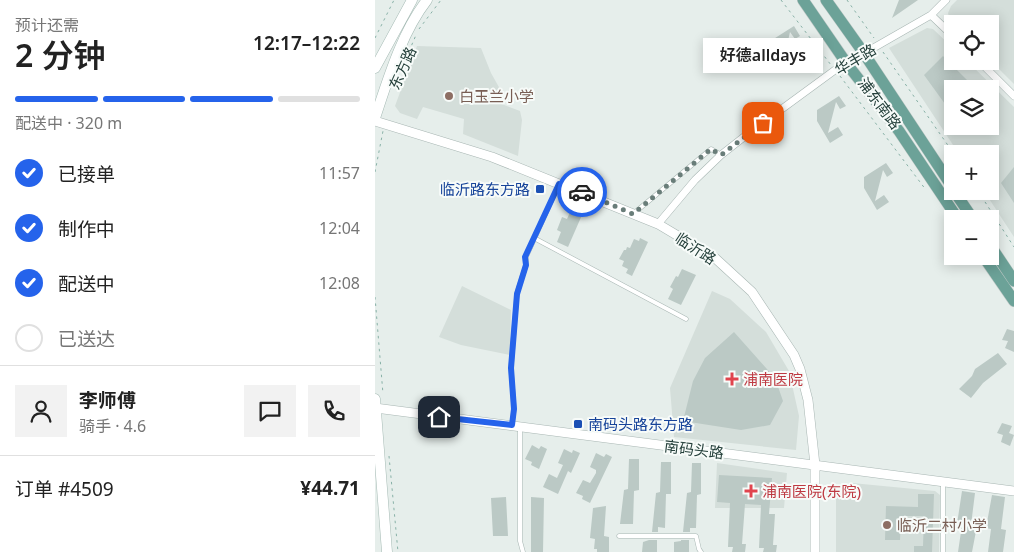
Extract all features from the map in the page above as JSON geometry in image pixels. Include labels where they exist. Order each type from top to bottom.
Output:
[{"type":"main road","name":"东方路","points":[[375,68],[412,0]]},
{"type":"main road","name":"东方路","points":[[378,121],[391,69],[419,10],[427,0]]},
{"type":"main road","name":"浦东南路","points":[[803,0],[847,64],[899,131],[952,210]]},
{"type":"main road","name":"浦东南路","points":[[826,0],[863,52],[944,176]]},
{"type":"main road","points":[[999,258],[1014,281]]},
{"type":"main road","points":[[989,265],[1014,302]]},
{"type":"main road","points":[[375,405],[387,552]]},
{"type":"street","name":"华丰路","points":[[658,224],[695,180],[721,155],[835,70],[863,52],[931,15],[946,0]]},
{"type":"street","points":[[931,15],[944,27]]},
{"type":"street","points":[[988,70],[1014,96]]},
{"type":"street","name":"临沂路","points":[[378,121],[492,157],[658,224],[715,258],[752,292],[794,356],[800,369],[808,400],[815,465],[815,552]]},
{"type":"street","name":"南码头路","points":[[375,405],[516,426],[1014,491]]},
{"type":"lane","points":[[633,214],[711,149],[721,155]]},
{"type":"lane","points":[[523,552],[520,540],[516,426],[511,368],[517,294],[526,265],[525,257],[559,184]]},
{"type":"lane","points":[[533,238],[686,320]]},
{"type":"lane","points":[[943,482],[943,552]]},
{"type":"lane","points":[[619,536],[696,536],[701,552]]},
{"type":"path","points":[[375,38],[394,0]]},
{"type":"path","name":"东方路","points":[[404,64],[418,31],[441,0]]},
{"type":"path","name":"浦东南路","points":[[781,0],[929,193]]},
{"type":"path","name":"浦东南路","points":[[847,0],[948,145]]},
{"type":"path","points":[[375,172],[378,121]]},
{"type":"path","points":[[984,200],[1014,247]]},
{"type":"shaded area","points":[[957,0],[1014,0],[1014,84],[999,69],[999,15],[948,15],[951,6]]},
{"type":"shaded area","points":[[927,28],[933,29],[944,39],[944,70],[976,70],[986,80],[944,80],[944,131],[889,48]]},
{"type":"shaded area","name":"白玉兰小学","points":[[417,46],[481,48],[500,89],[499,103],[520,111],[522,120],[518,156],[463,134],[464,119],[423,107],[417,119],[400,113],[395,106]]},
{"type":"shaded area","points":[[999,92],[1014,107],[1014,237],[999,214],[999,210],[996,210],[990,200],[999,200],[999,145],[953,145],[946,135],[999,135]]},
{"type":"shaded area","points":[[462,286],[511,310],[510,355],[461,345],[439,337]]},
{"type":"shaded area","name":"浦南医院","points":[[712,291],[730,299],[766,332],[789,371],[799,416],[796,450],[674,437],[670,388]]},
{"type":"shaded area","name":"浦南医院(东院)","points":[[717,463],[787,473],[784,508],[715,508]]},
{"type":"shaded area","name":"临沂二村小学","points":[[852,483],[935,491],[940,495],[939,552],[836,552],[836,499]]},
{"type":"building","points":[[899,0],[918,0],[892,18]]},
{"type":"building","points":[[794,26],[800,36],[795,39],[790,32],[783,63],[792,57],[797,65],[785,72],[771,50],[772,40]]},
{"type":"building","points":[[943,56],[944,70],[957,70],[967,80],[944,80],[944,103],[924,75]]},
{"type":"building","points":[[839,96],[846,106],[840,109],[836,102],[828,133],[838,127],[843,135],[830,143],[817,121],[817,110]]},
{"type":"building","points":[[886,163],[893,173],[887,177],[883,170],[875,201],[884,195],[889,202],[877,210],[864,188],[864,177]]},
{"type":"building","points":[[1014,167],[1014,203],[1001,183]]},
{"type":"building","points":[[571,210],[582,215],[568,247],[557,242],[561,232],[557,230],[562,217],[567,219]]},
{"type":"building","points":[[640,238],[648,242],[632,276],[626,273],[628,269],[622,266],[624,261],[619,259],[627,247],[630,248],[634,239],[639,241]]},
{"type":"building","points":[[682,269],[696,275],[681,305],[668,299],[673,289],[670,287]]},
{"type":"building","points":[[1007,329],[1014,331],[1014,352],[1005,348],[1008,341],[1002,340]]},
{"type":"building","points":[[734,332],[775,378],[783,401],[770,425],[741,430],[683,421],[693,381],[705,358]]},
{"type":"building","points":[[998,353],[1007,364],[983,383],[971,398],[959,389],[972,376],[975,369]]},
{"type":"building","points":[[1002,423],[1012,426],[1009,433],[1014,435],[1010,446],[1001,442],[1003,435],[997,433]]},
{"type":"building","points":[[532,445],[539,449],[541,446],[547,449],[539,469],[531,465],[532,462],[525,459]]},
{"type":"building","points":[[564,449],[572,453],[573,450],[580,453],[571,473],[568,471],[558,494],[543,487],[549,474],[557,478],[563,465],[558,463]]},
{"type":"building","points":[[596,453],[604,457],[606,454],[612,457],[590,503],[582,499],[583,496],[576,493],[583,480],[590,483],[596,473],[596,470],[590,467]]},
{"type":"building","points":[[629,459],[639,459],[639,490],[634,491],[633,524],[620,524],[624,490],[628,489]]},
{"type":"building","points":[[661,462],[671,462],[671,494],[666,494],[665,528],[658,527],[658,532],[652,532],[656,493],[660,492]]},
{"type":"building","points":[[692,463],[701,463],[701,494],[697,495],[696,528],[690,528],[690,532],[683,532],[687,493],[691,492]]},
{"type":"building","points":[[719,475],[772,478],[769,514],[775,514],[773,545],[777,545],[776,552],[763,552],[764,548],[759,548],[761,505],[745,504],[742,544],[746,544],[745,552],[732,552],[733,547],[728,547],[730,503],[717,502]]},
{"type":"building","points":[[962,491],[975,493],[971,525],[977,526],[972,552],[958,552],[962,525],[957,524]]},
{"type":"building","points":[[918,494],[934,494],[932,552],[914,552],[914,546],[923,546],[924,516],[901,516],[900,540],[885,540],[886,506],[918,507]]},
{"type":"building","points":[[992,495],[1005,497],[1001,529],[1006,530],[1003,552],[988,552],[991,529],[986,528]]},
{"type":"building","points":[[506,497],[508,536],[493,536],[491,498]]},
{"type":"building","points":[[531,497],[544,498],[543,552],[531,552]]},
{"type":"building","points":[[606,506],[604,536],[609,537],[609,552],[597,552],[597,549],[594,549],[595,539],[590,538],[593,508]]},
{"type":"building","points":[[657,540],[657,552],[642,552],[643,542]]},
{"type":"building","points":[[689,540],[689,552],[674,552],[674,542]]},
{"type":"way so far","points":[[582,192],[633,214],[711,149],[721,155],[763,123]]},
{"type":"place","name":"白玉兰小学","points":[[449,96]]},
{"type":"place","name":"好德alldays","points":[[763,123]]},
{"type":"place","name":"临沂路东方路","points":[[540,189]]},
{"type":"place","name":"浦南医院","points":[[732,379]]},
{"type":"place","name":"南码头路东方路","points":[[578,424]]},
{"type":"place","name":"浦南医院(东院)","points":[[751,491]]},
{"type":"place","name":"临沂二村小学","points":[[887,525]]},
{"type":"route","points":[[439,417],[512,425],[514,409],[511,368],[517,294],[526,265],[525,257],[559,184],[582,192]]}]
